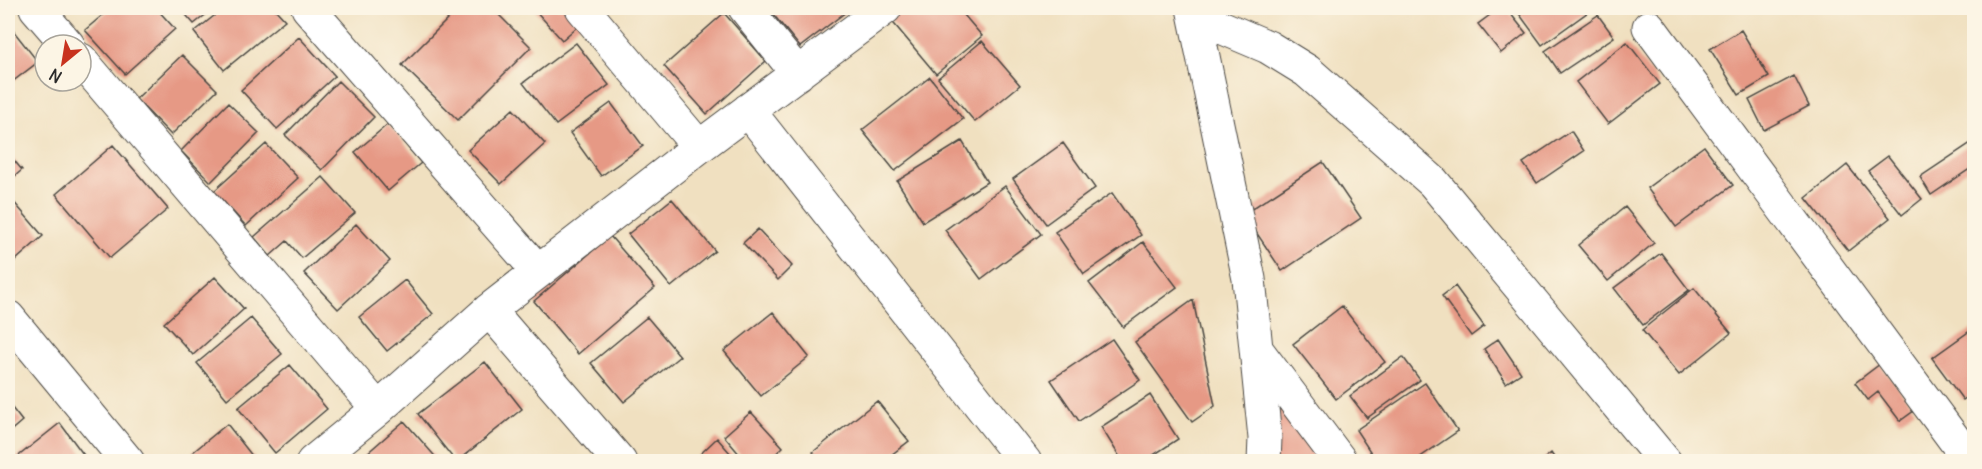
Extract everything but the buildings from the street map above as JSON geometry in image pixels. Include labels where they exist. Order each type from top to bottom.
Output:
[{"type":"street","points":[[36,8],[58,33]]},
{"type":"street","points":[[308,8],[538,271]]},
{"type":"street","points":[[582,8],[699,147]]},
{"type":"street","points":[[745,8],[798,74]]},
{"type":"street","points":[[313,462],[378,409],[489,310],[538,271],[885,8]]},
{"type":"street","points":[[1194,12],[1249,279],[1265,438],[1264,462]]},
{"type":"street","points":[[1194,12],[1268,47],[1306,71],[1433,182],[1665,462]]},
{"type":"street","points":[[1649,27],[1971,462]]},
{"type":"street","points":[[93,74],[378,409]]},
{"type":"street","points":[[748,110],[1026,462]]},
{"type":"street","points":[[489,310],[620,462]]},
{"type":"street","points":[[8,317],[128,462]]},
{"type":"street","points":[[1256,349],[1341,462]]}]
